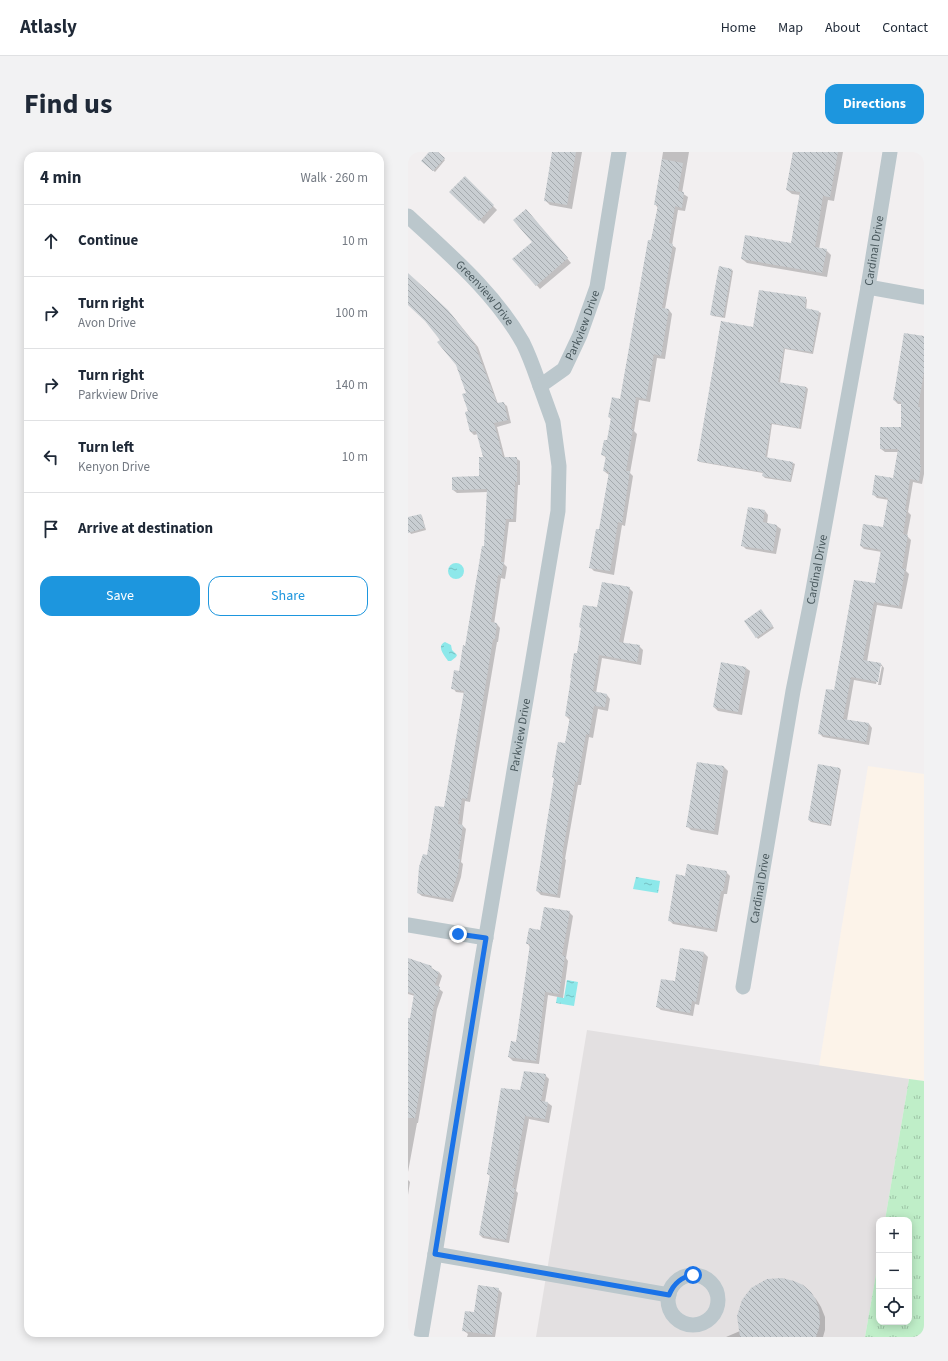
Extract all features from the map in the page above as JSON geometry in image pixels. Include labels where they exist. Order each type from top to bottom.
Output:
[{"type":"street","name":"Parkview Drive","points":[[420,1337],[558,511],[560,466],[553,422],[540,386],[564,369],[580,335],[597,287],[620,152]]},
{"type":"street","name":"Cardinal Drive","points":[[743,987],[793,691],[868,287],[890,152]]},
{"type":"street","name":"Greenview Drive","points":[[408,216],[468,272],[502,310],[523,344],[540,386]]},
{"type":"street","points":[[868,287],[924,297]]},
{"type":"street","points":[[408,925],[486,938]]},
{"type":"street","points":[[435,1254],[669,1295]]},
{"type":"shaded area","points":[[868,766],[924,774],[924,1081],[819,1066]]},
{"type":"shaded area","points":[[587,1030],[909,1079],[886,1217],[876,1217],[876,1274],[865,1337],[536,1337]]},
{"type":"green space","points":[[909,1079],[924,1081],[924,1337],[865,1337],[876,1274],[876,1325],[912,1325],[912,1217],[886,1217]]},
{"type":"water","points":[[453,563],[459,563],[464,568],[462,577],[459,579],[453,579],[448,574],[448,568]]},
{"type":"water","points":[[445,642],[451,645],[452,650],[457,655],[451,661],[448,661],[441,648],[442,644]]},
{"type":"water","points":[[636,877],[660,881],[658,893],[633,889]]},
{"type":"water","points":[[567,980],[578,982],[574,1006],[556,1003],[557,997],[564,998]]},
{"type":"building","points":[[429,152],[438,152],[445,158],[433,171],[421,161]]},
{"type":"building","points":[[552,152],[576,152],[567,205],[544,201]]},
{"type":"building","points":[[793,152],[838,152],[830,197],[823,196],[815,247],[827,249],[822,273],[741,259],[745,235],[791,243],[800,192],[786,190]]},
{"type":"building","points":[[662,159],[683,163],[678,191],[684,192],[682,208],[675,206],[669,243],[673,244],[662,308],[669,309],[661,356],[654,354],[646,399],[636,397],[631,429],[633,429],[626,471],[630,471],[622,523],[618,522],[610,571],[589,568],[596,529],[599,529],[609,472],[603,471],[606,456],[601,455],[604,440],[607,440],[611,418],[608,417],[612,397],[620,399],[648,240],[651,240],[658,205],[654,205]]},
{"type":"building","points":[[465,176],[494,205],[479,221],[449,192]]},
{"type":"building","points":[[526,209],[568,258],[536,286],[512,259],[532,242],[513,220]]},
{"type":"building","points":[[719,266],[732,269],[723,317],[710,315]]},
{"type":"building","points":[[408,273],[448,310],[474,343],[497,403],[504,402],[508,420],[494,423],[503,457],[517,457],[517,482],[515,482],[513,519],[506,519],[501,562],[504,562],[501,576],[498,575],[491,622],[497,623],[495,639],[493,639],[467,799],[462,798],[458,824],[463,825],[458,859],[460,859],[458,873],[450,899],[417,893],[419,867],[423,854],[427,855],[435,806],[444,807],[464,691],[451,689],[454,670],[459,671],[463,645],[465,646],[482,546],[484,546],[487,489],[452,490],[452,477],[479,476],[479,457],[483,457],[476,431],[470,432],[465,412],[468,411],[462,394],[466,393],[456,365],[437,342],[440,340],[425,321],[408,305]]},
{"type":"building","points":[[759,290],[806,297],[805,308],[819,311],[812,352],[784,348],[778,382],[806,387],[799,428],[771,423],[765,457],[793,462],[790,481],[762,476],[763,472],[697,461],[721,321],[753,327]]},
{"type":"building","points":[[904,333],[924,336],[924,372],[918,407],[920,407],[921,465],[919,481],[910,479],[905,510],[907,510],[903,534],[908,535],[902,568],[905,569],[899,606],[874,602],[863,660],[881,663],[878,682],[851,677],[843,719],[869,723],[866,742],[818,734],[826,689],[834,690],[854,580],[875,583],[881,550],[860,546],[863,524],[883,527],[888,498],[872,495],[875,475],[893,478],[898,449],[880,449],[880,427],[901,427],[901,402],[893,400]]},
{"type":"building","points":[[748,507],[765,510],[763,522],[777,525],[773,551],[741,546]]},
{"type":"building","points":[[421,514],[425,528],[408,533],[408,517]]},
{"type":"building","points":[[602,582],[630,587],[619,642],[640,645],[637,662],[599,655],[593,691],[607,694],[605,707],[594,706],[589,735],[586,734],[577,782],[575,782],[562,855],[557,895],[536,891],[554,778],[552,777],[558,742],[565,743],[570,717],[565,716],[574,653],[577,653],[581,628],[579,627],[583,605],[597,607]]},
{"type":"building","points":[[761,609],[773,626],[756,638],[744,621]]},
{"type":"building","points":[[721,662],[746,667],[738,712],[713,707]]},
{"type":"building","points":[[697,762],[724,766],[714,831],[686,827]]},
{"type":"building","points":[[818,764],[840,768],[830,825],[808,820]]},
{"type":"building","points":[[687,864],[727,871],[723,891],[721,891],[714,929],[668,921],[676,874],[685,876]]},
{"type":"building","points":[[544,907],[570,911],[562,955],[565,956],[559,994],[545,992],[536,1061],[508,1057],[511,1041],[516,1042],[530,944],[526,944],[529,928],[540,930]]},
{"type":"building","points":[[680,948],[704,952],[696,1002],[692,1001],[690,1013],[656,1007],[661,979],[675,981]]},
{"type":"building","points":[[408,958],[432,966],[431,968],[439,972],[435,985],[440,987],[434,1005],[415,1118],[408,1118],[408,1018],[410,1018],[414,994],[408,992]]},
{"type":"building","points":[[524,1071],[546,1074],[541,1101],[548,1102],[545,1119],[525,1116],[512,1188],[515,1188],[506,1240],[479,1235],[490,1175],[487,1174],[501,1088],[520,1090]]},
{"type":"building","points":[[782,1278],[803,1285],[811,1292],[816,1300],[819,1310],[820,1324],[816,1337],[740,1337],[737,1316],[742,1300],[751,1288],[767,1279]]},
{"type":"building","points":[[478,1285],[499,1288],[492,1335],[462,1331],[465,1311],[474,1312]]},
{"type":"route","points":[[458,934],[486,938],[435,1254],[669,1295],[677,1281],[693,1275]]}]
